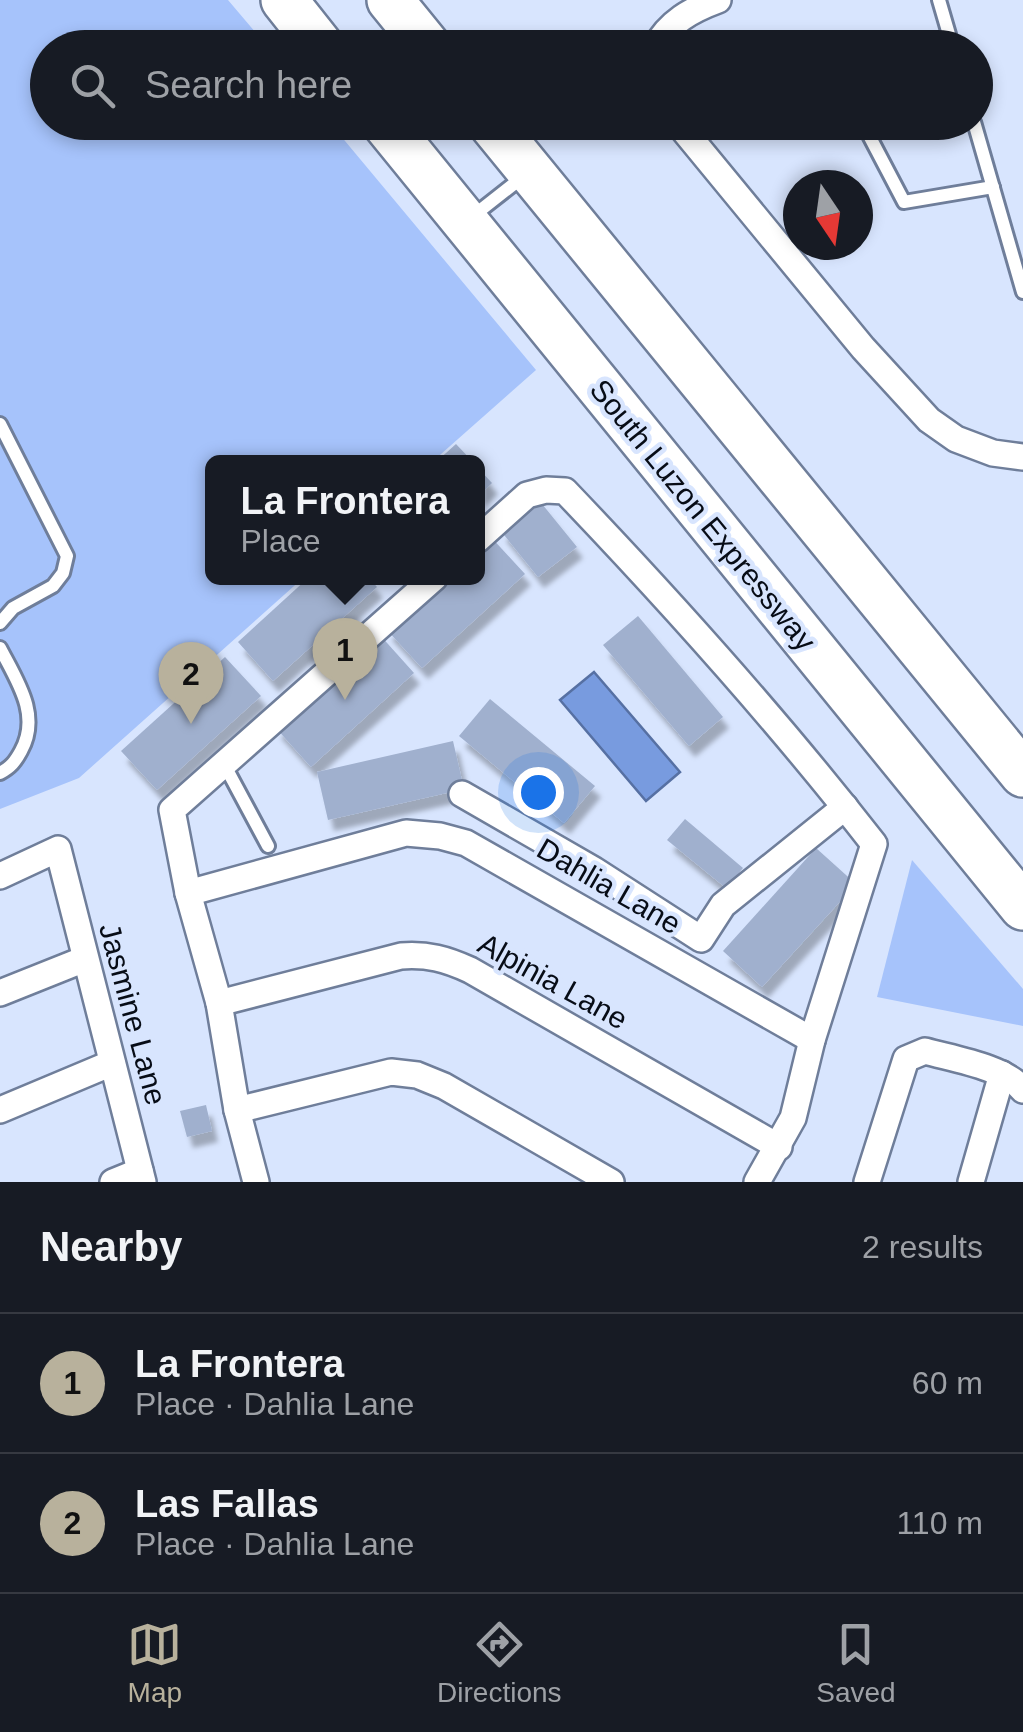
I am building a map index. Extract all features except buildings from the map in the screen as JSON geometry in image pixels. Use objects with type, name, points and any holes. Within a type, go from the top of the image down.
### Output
[{"type":"highway","points":[[284,0],[308,30]]},
{"type":"highway","points":[[390,0],[414,30]]},
{"type":"highway","name":"South Luzon Expressway","points":[[399,140],[1023,907]]},
{"type":"highway","points":[[505,140],[1023,774]]},
{"type":"street","points":[[666,30],[700,6],[718,0]]},
{"type":"street","points":[[692,140],[862,348],[929,420],[956,440],[993,454],[1023,456]]},
{"type":"street","points":[[485,532],[527,495],[546,490],[566,491],[736,676],[874,844],[812,1040],[794,1118],[757,1182]]},
{"type":"street","points":[[256,1182],[172,810],[426,585]]},
{"type":"street","points":[[462,794],[594,870],[702,939],[722,904],[845,807]]},
{"type":"street","name":"Dahlia Lane","points":[[188,893],[406,833],[440,836],[466,843],[812,1040]]},
{"type":"street","name":"Jasmine Lane","points":[[0,876],[58,848],[141,1176]]},
{"type":"street","name":"Alpinia Lane","points":[[218,1003],[401,956],[423,954],[444,958],[779,1147]]},
{"type":"street","points":[[0,993],[85,959]]},
{"type":"street","points":[[867,1182],[906,1059],[925,1051],[1013,1082],[970,1182]]},
{"type":"street","points":[[0,1110],[112,1063]]},
{"type":"street","points":[[237,1110],[392,1072],[416,1074],[444,1086],[611,1182]]},
{"type":"street","points":[[113,1182],[141,1176]]},
{"type":"lane","points":[[939,0],[947,30]]},
{"type":"lane","points":[[871,140],[904,202],[993,187]]},
{"type":"lane","points":[[979,140],[1023,292]]},
{"type":"lane","points":[[465,222],[530,171]]},
{"type":"lane","points":[[0,424],[67,556],[63,573],[53,586],[14,608],[0,623]]},
{"type":"lane","points":[[0,648],[30,715],[28,738],[13,765],[0,773]]},
{"type":"lane","points":[[224,764],[268,846]]},
{"type":"shaded area","points":[[0,0],[228,0],[254,30],[30,30],[30,140],[344,140],[536,370],[440,455],[205,455],[205,585],[295,585],[79,778],[0,809]]},
{"type":"shaded area","points":[[594,672],[680,772],[646,801],[560,700]]},
{"type":"shaded area","points":[[912,860],[1023,989],[1023,1026],[877,997]]},
{"type":"place","name":"La Frontera","points":[[345,700]]},
{"type":"place","name":"Las Fallas","points":[[191,724]]}]
